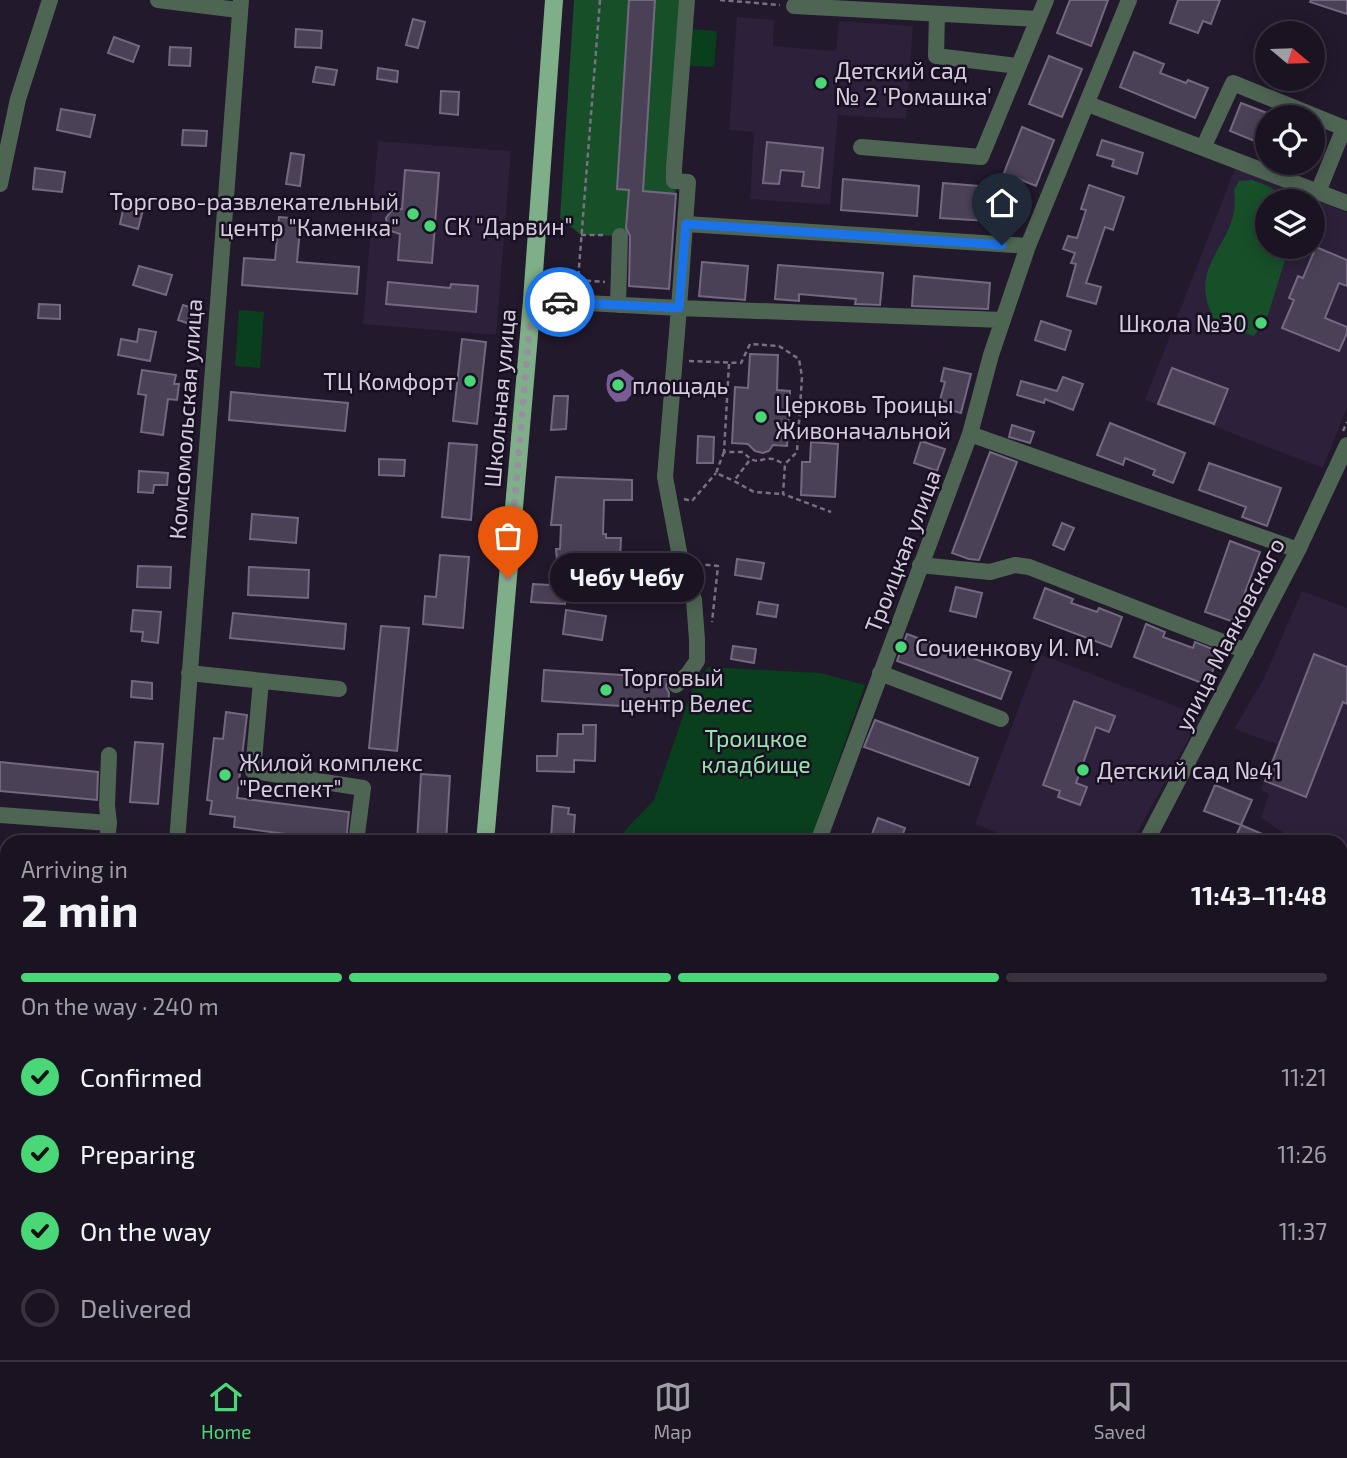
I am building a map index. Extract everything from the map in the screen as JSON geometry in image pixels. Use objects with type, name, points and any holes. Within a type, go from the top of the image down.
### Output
[{"type":"main road","name":"Школьная улица","points":[[486,835],[532,300],[554,0]]},
{"type":"street","points":[[1,178],[18,99],[50,0]]},
{"type":"street","points":[[158,0],[239,5]]},
{"type":"street","points":[[676,685],[688,674],[697,660],[694,600],[681,562],[666,477],[688,182],[674,181],[687,0]]},
{"type":"street","points":[[860,148],[981,156],[1046,0]]},
{"type":"street","name":"Троицкая улица","points":[[821,835],[970,434],[1028,246],[1129,0]]},
{"type":"street","name":"Комсомольская улица","points":[[177,835],[239,5]]},
{"type":"street","points":[[794,6],[1038,19]]},
{"type":"street","points":[[937,14],[936,56],[1018,66]]},
{"type":"street","points":[[1203,148],[1233,83],[1346,128],[1319,189]]},
{"type":"street","points":[[1088,104],[1310,189]]},
{"type":"street","points":[[1325,195],[1347,203]]},
{"type":"street","points":[[686,224],[1028,246]]},
{"type":"street","points":[[612,304],[620,236]]},
{"type":"street","points":[[532,300],[1003,320]]},
{"type":"street","points":[[970,434],[1298,550]]},
{"type":"street","name":"улица Маяковского","points":[[1150,835],[1298,550],[1347,445]]},
{"type":"street","points":[[920,565],[990,572],[1015,565],[1029,567],[1246,651]]},
{"type":"street","points":[[189,673],[339,689]]},
{"type":"street","points":[[880,673],[1001,719]]},
{"type":"street","points":[[261,681],[253,771],[363,789],[357,835]]},
{"type":"street","points":[[108,835],[109,755]]},
{"type":"street","points":[[0,815],[109,822]]},
{"type":"path","points":[[600,0],[578,280],[606,282],[612,304]]},
{"type":"path","points":[[720,0],[794,6]]},
{"type":"path","points":[[675,361],[741,363],[750,344],[779,346],[799,359],[802,377],[797,452],[785,464],[783,494]]},
{"type":"path","points":[[669,494],[692,501],[716,472],[724,452],[729,363]]},
{"type":"path","points":[[724,452],[743,452],[750,460],[759,462],[770,458],[785,464]]},
{"type":"path","points":[[734,481],[750,460]]},
{"type":"path","points":[[716,472],[754,492],[783,494],[831,512]]},
{"type":"shaded area","name":"Детский сад № 2 'Ромашка'","points":[[737,17],[774,20],[773,46],[836,51],[839,21],[913,26],[906,119],[838,115],[830,205],[750,199],[754,132],[729,130]]},
{"type":"shaded area","points":[[378,141],[511,151],[496,335],[363,324]]},
{"type":"shaded area","name":"Школа №30","points":[[1236,166],[1290,189],[1255,189],[1255,259],[1325,259],[1325,204],[1347,213],[1347,407],[1323,468],[1145,400]]},
{"type":"shaded area","points":[[622,369],[634,378],[633,393],[626,401],[616,402],[608,393],[607,379],[608,375]]},
{"type":"shaded area","points":[[1302,591],[1347,608],[1347,835],[1287,835],[1261,818],[1269,794],[1261,790],[1277,744],[1234,729],[1264,678]]},
{"type":"shaded area","name":"Детский сад №41","points":[[1039,654],[1201,716],[1136,835],[1003,835],[975,824]]},
{"type":"green space","points":[[574,0],[629,0],[617,189],[629,190],[626,236],[581,235],[560,218]]},
{"type":"green space","points":[[655,0],[687,0],[674,181],[676,194],[643,191]]},
{"type":"green space","points":[[685,29],[717,31],[714,67],[682,65]]},
{"type":"green space","points":[[1252,180],[1273,189],[1255,189],[1255,259],[1285,259],[1268,315],[1254,336],[1217,324],[1207,303],[1205,285],[1208,269],[1230,226],[1234,190],[1239,181]]},
{"type":"green space","points":[[239,310],[264,312],[260,368],[235,366]]},
{"type":"green space","name":"Троицкое кладбище","points":[[708,667],[820,673],[865,685],[812,835],[621,835],[654,800],[692,690]]},
{"type":"building","points":[[629,0],[655,0],[643,191],[676,194],[669,289],[629,286],[630,236],[626,228],[629,190],[617,189]]},
{"type":"building","points":[[1070,0],[1108,0],[1091,46],[1057,33]]},
{"type":"building","points":[[1178,0],[1220,0],[1211,24],[1203,21],[1198,33],[1170,23]]},
{"type":"building","points":[[1347,0],[1347,14],[1310,2]]},
{"type":"building","points":[[413,19],[425,22],[418,48],[406,45]]},
{"type":"building","points":[[296,29],[322,31],[321,48],[295,47]]},
{"type":"building","points":[[114,37],[139,46],[133,62],[108,53]]},
{"type":"building","points":[[170,47],[191,48],[190,66],[169,65]]},
{"type":"building","points":[[1134,52],[1164,64],[1160,73],[1208,88],[1195,118],[1120,87]]},
{"type":"building","points":[[1049,56],[1082,69],[1062,117],[1029,104]]},
{"type":"building","points":[[316,67],[337,70],[334,85],[313,82]]},
{"type":"building","points":[[378,68],[398,71],[397,82],[377,79]]},
{"type":"building","points":[[441,91],[459,92],[458,115],[440,113]]},
{"type":"building","points":[[1241,103],[1255,108],[1255,141],[1230,131]]},
{"type":"building","points":[[61,109],[95,115],[90,137],[57,130]]},
{"type":"building","points":[[1022,127],[1054,140],[1036,186],[1004,173]]},
{"type":"building","points":[[183,130],[207,131],[206,146],[182,145]]},
{"type":"building","points":[[1102,140],[1143,153],[1137,174],[1112,166],[1114,160],[1097,155]]},
{"type":"building","points":[[767,142],[823,148],[819,188],[802,186],[804,172],[781,170],[779,184],[763,183]]},
{"type":"building","points":[[291,153],[304,155],[300,186],[286,184]]},
{"type":"building","points":[[35,168],[65,172],[62,192],[33,189]]},
{"type":"building","name":"Торгово-развлекательный центр \"Каменка\"","points":[[405,170],[439,173],[432,263],[398,260],[400,234],[391,231],[387,225],[386,218],[392,210],[402,209]]},
{"type":"building","points":[[843,179],[919,186],[917,216],[841,210]]},
{"type":"building","points":[[943,183],[991,187],[989,221],[940,218]]},
{"type":"building","points":[[1089,185],[1124,197],[1113,230],[1105,227],[1086,283],[1101,287],[1096,304],[1067,296],[1076,264],[1071,263],[1075,253],[1063,249],[1068,236],[1077,238],[1086,210],[1081,209]]},
{"type":"building","points":[[124,205],[143,210],[138,229],[120,224]]},
{"type":"building","points":[[279,217],[301,219],[297,262],[359,267],[357,294],[242,285],[244,258],[275,260]]},
{"type":"building","points":[[1325,251],[1347,260],[1347,286],[1339,283],[1325,318],[1347,327],[1339,351],[1282,328],[1294,300],[1289,298],[1298,276],[1303,278],[1311,259],[1325,259]]},
{"type":"building","points":[[702,262],[748,266],[745,300],[699,296]]},
{"type":"building","points":[[778,265],[883,273],[880,305],[855,304],[856,299],[799,294],[799,301],[775,299]]},
{"type":"building","points":[[139,266],[172,275],[166,295],[133,285]]},
{"type":"building","points":[[914,276],[990,283],[988,309],[912,306]]},
{"type":"building","points":[[388,282],[450,288],[451,284],[478,286],[476,312],[386,304]]},
{"type":"building","points":[[39,304],[60,305],[60,319],[38,318]]},
{"type":"building","points":[[183,305],[198,310],[193,325],[178,320]]},
{"type":"building","points":[[1041,321],[1071,331],[1065,350],[1035,340]]},
{"type":"building","points":[[139,329],[156,332],[150,361],[118,355],[121,339],[137,342]]},
{"type":"building","name":"ТЦ Комфорт","points":[[462,339],[486,342],[477,424],[453,421]]},
{"type":"building","name":"Церковь Троицы Живоначальной","points":[[750,354],[778,355],[777,390],[790,391],[787,446],[773,445],[769,451],[763,453],[755,451],[748,444],[732,443],[735,387],[748,388]]},
{"type":"building","points":[[944,368],[971,374],[961,413],[946,409],[948,402],[940,400],[945,382],[941,381]]},
{"type":"building","points":[[1172,368],[1228,389],[1214,424],[1158,404]]},
{"type":"building","points":[[142,370],[176,375],[174,384],[179,384],[177,400],[168,399],[163,435],[141,432],[146,395],[138,394]]},
{"type":"building","points":[[1063,377],[1083,384],[1073,410],[1045,399],[1044,403],[1017,395],[1021,381],[1057,391]]},
{"type":"building","points":[[231,392],[348,403],[345,431],[229,420]]},
{"type":"building","points":[[554,396],[568,396],[566,429],[551,430]]},
{"type":"building","points":[[1110,423],[1185,453],[1173,483],[1153,475],[1155,470],[1125,458],[1123,465],[1097,455]]},
{"type":"building","points":[[1012,425],[1034,432],[1030,443],[1009,437]]},
{"type":"building","points":[[698,436],[714,437],[713,463],[697,463]]},
{"type":"building","points":[[921,441],[945,449],[937,471],[914,463]]},
{"type":"building","points":[[811,442],[838,444],[835,497],[801,495],[802,462],[810,462]]},
{"type":"building","points":[[449,443],[477,445],[471,520],[442,517]]},
{"type":"building","points":[[990,452],[1017,462],[979,560],[969,559],[952,553]]},
{"type":"building","points":[[379,459],[405,460],[404,476],[379,475]]},
{"type":"building","points":[[1209,463],[1281,488],[1267,526],[1242,517],[1246,507],[1199,490]]},
{"type":"building","points":[[139,471],[168,473],[167,485],[154,485],[153,493],[138,492]]},
{"type":"building","points":[[556,477],[632,480],[632,500],[604,500],[603,534],[606,534],[606,538],[621,538],[617,584],[559,582],[556,549],[560,549],[561,525],[551,525]]},
{"type":"building","points":[[252,514],[298,518],[296,543],[250,539]]},
{"type":"building","points":[[1062,523],[1074,528],[1064,550],[1053,545]]},
{"type":"building","points":[[1230,541],[1260,552],[1234,622],[1205,612]]},
{"type":"building","points":[[440,555],[469,557],[463,628],[423,624],[425,596],[436,597]]},
{"type":"building","points":[[737,559],[764,563],[761,579],[735,575]]},
{"type":"building","points":[[138,566],[171,567],[170,588],[137,587]]},
{"type":"building","points":[[249,567],[309,570],[308,598],[248,595]]},
{"type":"building","points":[[533,584],[566,586],[565,604],[531,602]]},
{"type":"building","points":[[956,587],[982,593],[976,617],[950,611]]},
{"type":"building","points":[[1045,588],[1073,599],[1071,603],[1097,612],[1099,608],[1122,617],[1111,647],[1034,618]]},
{"type":"building","points":[[759,602],[778,605],[776,617],[757,614]]},
{"type":"building","points":[[133,610],[161,612],[158,643],[142,641],[143,632],[131,631]]},
{"type":"building","points":[[566,610],[606,616],[602,640],[563,634]]},
{"type":"building","points":[[233,613],[346,624],[344,649],[230,638]]},
{"type":"building","points":[[1146,624],[1165,632],[1163,637],[1193,648],[1195,642],[1220,652],[1207,685],[1134,657]]},
{"type":"building","points":[[381,626],[409,628],[397,751],[369,748]]},
{"type":"building","points":[[907,634],[1011,672],[1001,699],[897,661]]},
{"type":"building","points":[[733,646],[756,649],[754,663],[731,659]]},
{"type":"building","points":[[1314,654],[1347,667],[1347,704],[1343,702],[1306,797],[1265,781]]},
{"type":"building","name":"Торговый центр Велес","points":[[544,670],[668,678],[668,709],[542,701]]},
{"type":"building","points":[[132,681],[152,683],[152,699],[131,697]]},
{"type":"building","points":[[1074,701],[1115,716],[1109,732],[1096,727],[1076,783],[1087,787],[1080,805],[1058,797],[1060,791],[1043,785]]},
{"type":"building","name":"Жилой комплекс \"Респект\"","points":[[226,712],[247,715],[237,798],[349,812],[347,835],[294,835],[234,827],[235,817],[210,814],[212,801],[207,800],[214,738],[223,739]]},
{"type":"building","points":[[875,720],[978,758],[969,785],[864,747]]},
{"type":"building","points":[[583,725],[596,725],[595,761],[574,760],[574,772],[537,771],[537,756],[557,756],[558,734],[583,734]]},
{"type":"building","points":[[135,742],[163,744],[158,804],[130,802]]},
{"type":"building","points":[[0,762],[98,772],[97,800],[0,791]]},
{"type":"building","points":[[421,774],[450,776],[446,835],[417,835]]},
{"type":"building","points":[[1215,785],[1252,800],[1241,825],[1204,811]]},
{"type":"building","points":[[553,806],[569,808],[568,814],[575,815],[573,835],[551,835]]},
{"type":"building","points":[[878,818],[905,828],[902,835],[872,835]]},
{"type":"building","points":[[1241,825],[1265,835],[1236,835]]},
{"type":"way so far","points":[[508,578],[532,300],[560,302]]},
{"type":"place","name":"Детский сад № 2 'Ромашка'","points":[[821,83]]},
{"type":"place","name":"Торгово-развлекательный центр \"Каменка\"","points":[[413,214]]},
{"type":"place","name":"СК \"Дарвин\"","points":[[430,226]]},
{"type":"place","name":"Школа №30","points":[[1261,323]]},
{"type":"place","name":"ТЦ Комфорт","points":[[470,381]]},
{"type":"place","name":"площадь","points":[[618,385]]},
{"type":"place","name":"Церковь Троицы Живоначальной","points":[[761,417]]},
{"type":"place","name":"Чебу Чебу","points":[[508,578]]},
{"type":"place","name":"Сочиенкову И. М.","points":[[901,647]]},
{"type":"place","name":"Торговый центр Велес","points":[[606,690]]},
{"type":"place","name":"Детский сад №41","points":[[1083,770]]},
{"type":"place","name":"Жилой комплекс \"Респект\"","points":[[225,775]]},
{"type":"route","points":[[560,302],[679,308],[686,224],[1002,245]]}]
